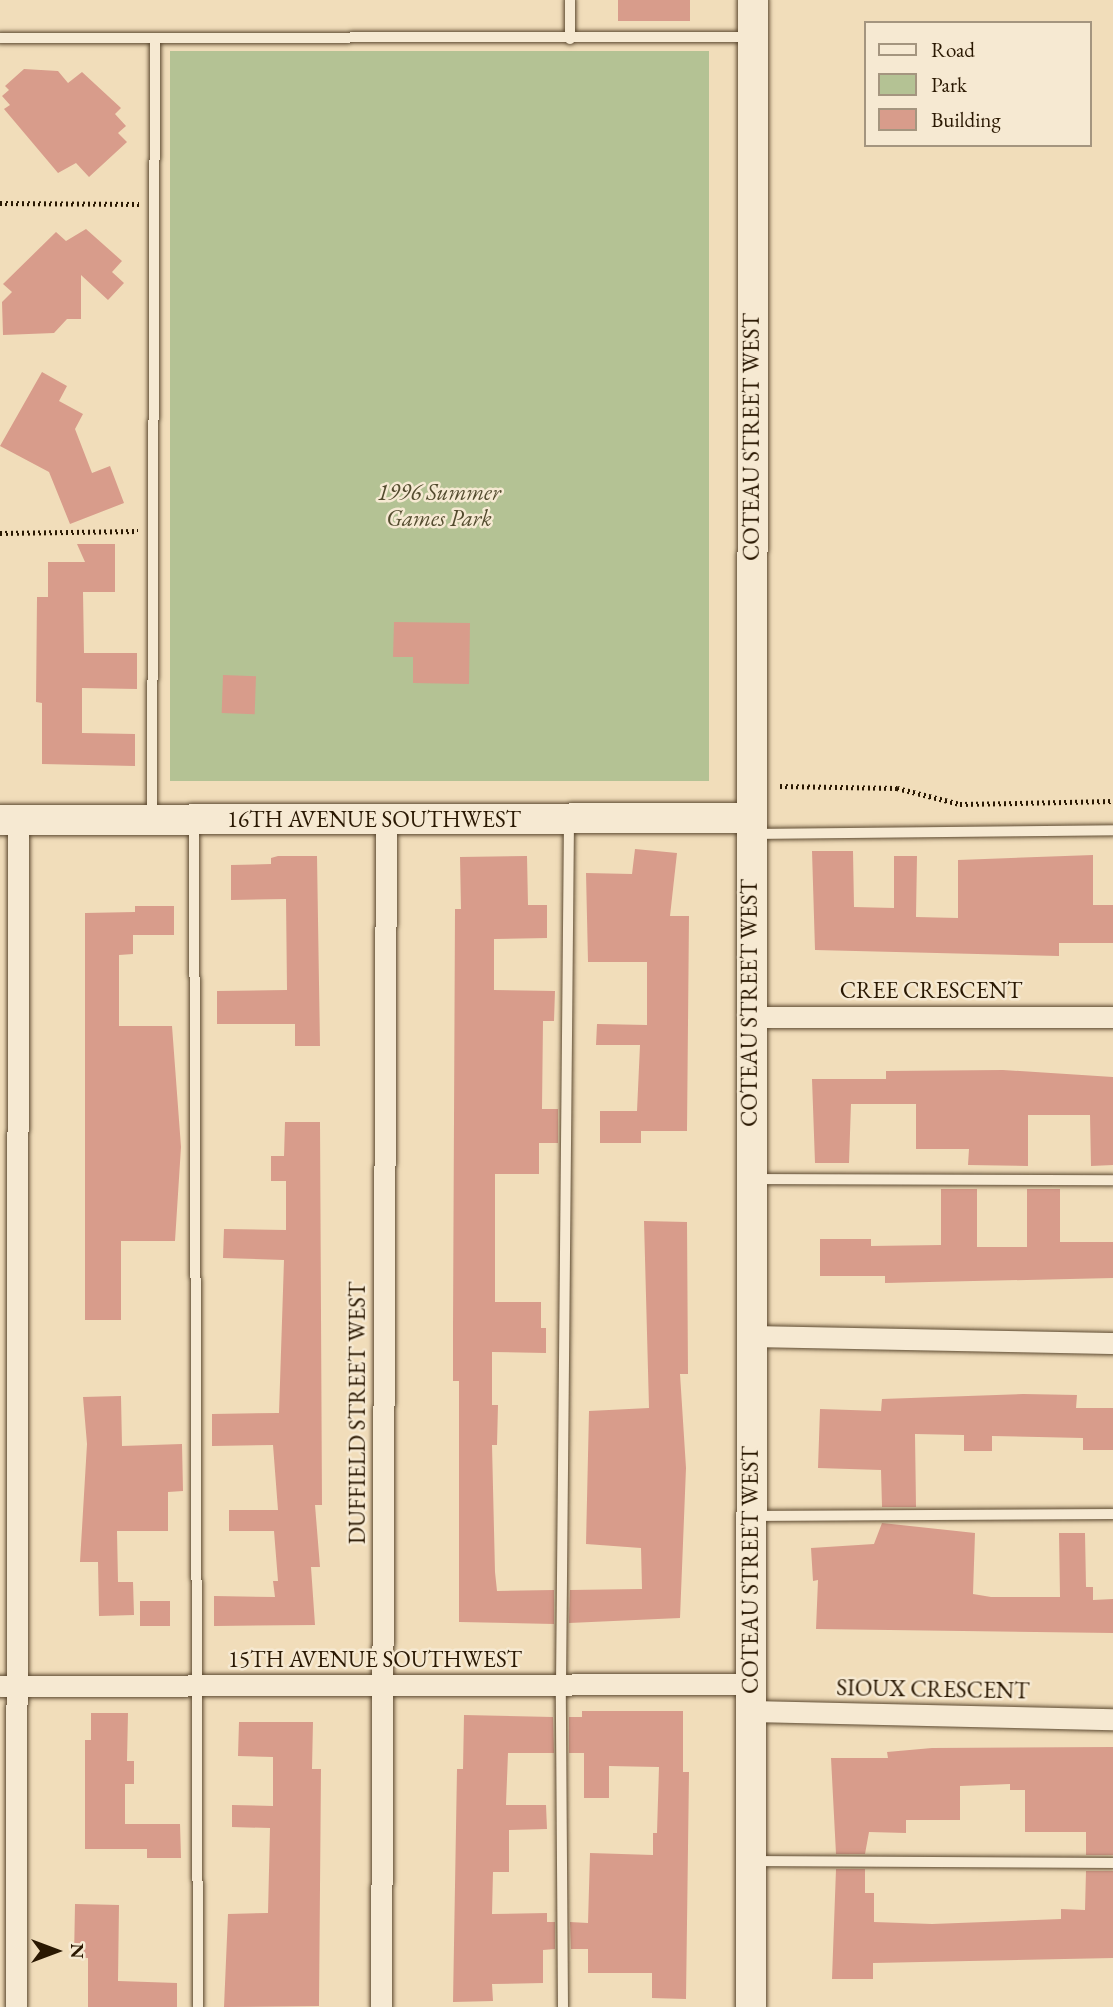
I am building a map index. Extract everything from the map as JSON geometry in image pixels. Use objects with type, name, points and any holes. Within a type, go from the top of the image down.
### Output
[{"type":"street","name":"COTEAU STREET WEST","points":[[751,2007],[748,786],[753,0]]},
{"type":"street","name":"DUFFIELD STREET WEST","points":[[381,2007],[386,818]]},
{"type":"street","name":"16TH AVENUE SOUTHWEST","points":[[9,820],[569,818],[749,826]]},
{"type":"street","points":[[9,820],[8,1686],[16,2007]]},
{"type":"street","name":"CREE CRESCENT","points":[[749,1017],[1113,1017]]},
{"type":"street","points":[[749,1336],[1113,1343]]},
{"type":"street","name":"15TH AVENUE SOUTHWEST","points":[[8,1686],[561,1685],[751,1698]]},
{"type":"street","name":"SIOUX CRESCENT","points":[[751,1698],[1113,1719]]},
{"type":"lane","points":[[570,0],[570,39]]},
{"type":"lane","points":[[0,38],[753,37]]},
{"type":"lane","points":[[152,819],[155,38]]},
{"type":"lane","points":[[564,2007],[561,1685],[569,818]]},
{"type":"lane","points":[[194,819],[200,1685],[198,2007]]},
{"type":"lane","points":[[749,826],[1113,830]]},
{"type":"lane","points":[[750,1179],[1113,1180]]},
{"type":"lane","points":[[751,1516],[1113,1514]]},
{"type":"lane","points":[[751,1861],[1113,1863]]},
{"type":"path","points":[[0,203],[155,204]]},
{"type":"path","points":[[0,533],[153,531]]},
{"type":"path","points":[[748,786],[897,788],[960,804],[1113,802]]},
{"type":"green space","name":"1996 Summer Games Park","points":[[170,51],[709,51],[709,781],[170,781]]},
{"type":"building","points":[[618,0],[690,0],[690,21],[618,21]]},
{"type":"building","points":[[24,69],[58,71],[68,83],[82,72],[121,108],[115,114],[126,126],[118,133],[127,142],[89,177],[76,163],[58,173],[4,109],[10,105],[2,96],[9,90],[5,86]]},
{"type":"building","points":[[86,229],[122,261],[112,272],[124,283],[108,300],[81,275],[81,319],[67,319],[54,333],[3,335],[2,302],[12,292],[3,284],[56,232],[66,241]]},
{"type":"building","points":[[42,372],[67,386],[59,401],[83,414],[75,429],[92,473],[110,466],[124,503],[70,524],[49,472],[0,446]]},
{"type":"building","points":[[77,544],[115,544],[115,592],[83,592],[84,653],[137,653],[137,689],[82,688],[82,733],[135,734],[135,766],[42,764],[42,703],[36,702],[37,597],[48,597],[48,562],[85,562]]},
{"type":"building","points":[[394,622],[470,623],[469,684],[413,683],[413,657],[393,657]]},
{"type":"building","points":[[223,675],[256,676],[255,714],[222,713]]},
{"type":"building","points":[[635,849],[677,853],[670,916],[689,916],[687,1131],[641,1131],[641,1143],[600,1143],[600,1111],[637,1111],[640,1045],[596,1045],[597,1024],[647,1025],[647,962],[588,962],[586,873],[632,874]]},
{"type":"building","points":[[812,851],[853,851],[854,907],[894,908],[894,856],[917,856],[916,917],[958,918],[958,860],[1093,855],[1093,905],[1113,905],[1113,943],[1059,943],[1059,956],[815,950]]},
{"type":"building","points":[[317,856],[320,1046],[295,1046],[295,1024],[217,1024],[217,991],[287,990],[286,899],[231,900],[231,865],[271,864],[271,858]]},
{"type":"building","points":[[527,856],[528,905],[547,905],[547,938],[494,939],[494,990],[555,991],[554,1021],[543,1021],[542,1109],[558,1109],[558,1143],[539,1143],[539,1174],[495,1174],[495,1302],[541,1302],[541,1328],[546,1328],[546,1353],[492,1352],[492,1405],[498,1405],[497,1445],[492,1445],[495,1572],[497,1591],[554,1590],[554,1624],[459,1622],[459,1381],[453,1381],[455,909],[461,909],[460,857]]},
{"type":"building","points":[[135,906],[174,906],[174,935],[133,935],[133,954],[119,955],[119,1026],[172,1026],[181,1147],[175,1241],[121,1241],[121,1320],[85,1320],[85,913],[135,912]]},
{"type":"building","points":[[1003,1070],[1113,1077],[1113,1165],[1091,1166],[1090,1115],[1028,1115],[1028,1166],[968,1165],[969,1149],[916,1149],[916,1104],[851,1104],[849,1163],[815,1163],[812,1079],[886,1079],[886,1071]]},
{"type":"building","points":[[285,1122],[320,1122],[322,1505],[315,1505],[320,1567],[311,1567],[315,1625],[214,1626],[214,1596],[275,1597],[273,1581],[278,1581],[274,1531],[229,1531],[229,1510],[278,1510],[273,1445],[212,1446],[212,1414],[279,1413],[284,1260],[223,1258],[224,1229],[286,1230],[286,1181],[271,1181],[271,1156],[284,1156]]},
{"type":"building","points":[[941,1189],[977,1189],[977,1247],[1027,1247],[1027,1189],[1060,1189],[1060,1242],[1113,1242],[1113,1278],[885,1283],[885,1276],[820,1276],[820,1239],[871,1239],[871,1246],[941,1245]]},
{"type":"building","points":[[644,1221],[687,1222],[688,1374],[680,1374],[686,1468],[680,1618],[569,1623],[570,1590],[642,1589],[641,1548],[586,1544],[589,1411],[649,1408]]},
{"type":"building","points":[[1023,1394],[1077,1395],[1076,1408],[1113,1408],[1113,1450],[1083,1450],[1083,1438],[992,1436],[992,1451],[964,1451],[964,1435],[915,1434],[916,1507],[882,1507],[881,1470],[818,1468],[820,1409],[881,1411],[882,1399]]},
{"type":"building","points":[[121,1396],[122,1446],[182,1444],[183,1491],[168,1492],[168,1531],[117,1531],[118,1582],[133,1582],[134,1615],[99,1616],[98,1562],[80,1562],[87,1444],[83,1397]]},
{"type":"building","points":[[882,1523],[975,1533],[973,1594],[991,1597],[1060,1597],[1059,1533],[1085,1533],[1086,1587],[1093,1587],[1093,1600],[1113,1599],[1113,1633],[816,1629],[818,1580],[813,1581],[811,1548],[874,1544]]},
{"type":"building","points":[[140,1601],[170,1601],[170,1626],[140,1626]]},
{"type":"building","points":[[582,1711],[683,1711],[683,1772],[689,1772],[686,1999],[652,1998],[652,1973],[588,1973],[588,1949],[571,1949],[570,1922],[588,1923],[590,1853],[653,1855],[653,1833],[657,1833],[659,1767],[609,1766],[609,1798],[584,1798],[584,1753],[569,1753],[569,1717],[582,1717]]},
{"type":"building","points":[[91,1713],[128,1713],[127,1761],[134,1761],[134,1784],[125,1784],[125,1824],[180,1824],[181,1858],[147,1858],[147,1849],[85,1849],[85,1740],[91,1740]]},
{"type":"building","points":[[464,1715],[553,1717],[554,1753],[508,1753],[506,1805],[546,1805],[547,1829],[509,1830],[509,1872],[493,1872],[492,1914],[547,1913],[547,1922],[555,1922],[555,1949],[543,1950],[543,1983],[492,1984],[493,2001],[453,2002],[457,1769],[463,1769]]},
{"type":"building","points":[[239,1722],[313,1722],[312,1769],[321,1769],[319,2006],[224,2007],[228,1914],[268,1913],[270,1828],[232,1827],[232,1805],[273,1806],[273,1757],[238,1756]]},
{"type":"building","points":[[1113,1747],[1113,1855],[1086,1855],[1086,1832],[1025,1832],[1025,1790],[1010,1790],[1010,1784],[960,1786],[960,1820],[906,1820],[906,1833],[869,1832],[865,1854],[836,1854],[831,1758],[888,1758],[887,1752],[932,1748]]},
{"type":"building","points":[[836,1869],[865,1869],[865,1893],[874,1893],[874,1922],[932,1924],[1061,1919],[1061,1909],[1085,1910],[1086,1871],[1113,1871],[1113,1958],[873,1963],[873,1979],[832,1979]]},
{"type":"building","points":[[75,1904],[119,1905],[118,1981],[177,1983],[177,2007],[88,2007],[88,1958],[74,1958]]}]
